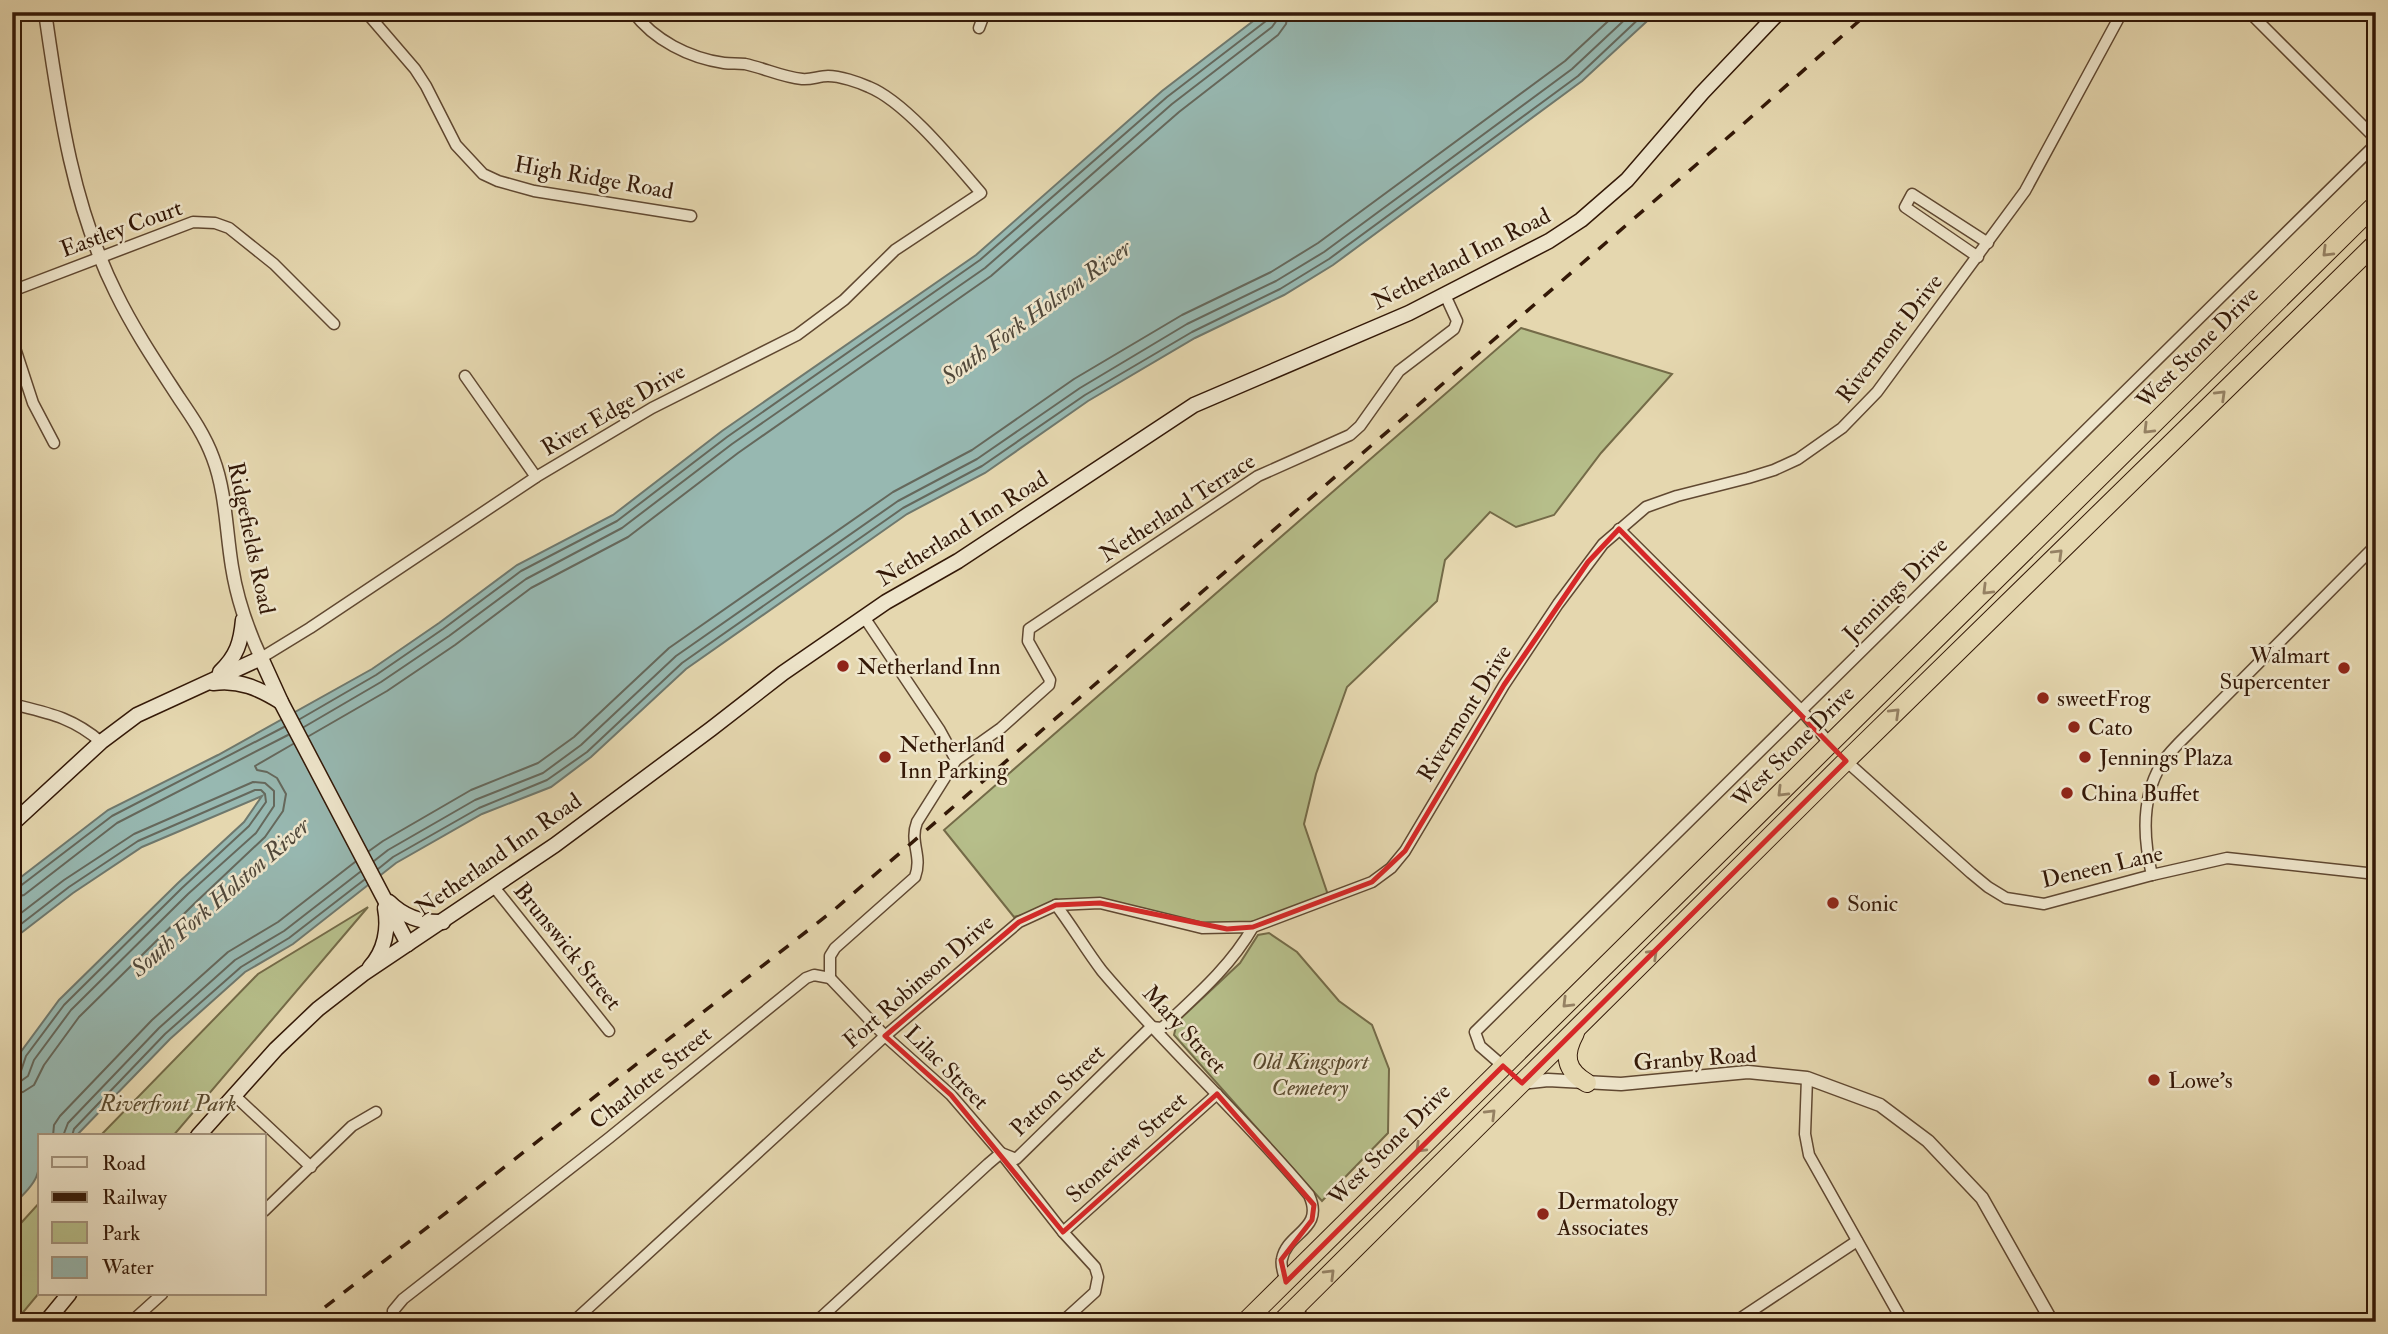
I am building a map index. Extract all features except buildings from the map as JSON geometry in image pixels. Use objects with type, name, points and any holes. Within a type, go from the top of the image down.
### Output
[{"type":"highway","name":"West Stone Drive","points":[[1245,1322],[2376,204]]},
{"type":"highway","points":[[1281,1322],[1301,1315],[1578,1027],[2376,243]]},
{"type":"highway","points":[[1830,744],[1846,761]]},
{"type":"highway","points":[[1578,1027],[1568,1050],[1568,1062],[1574,1075],[1587,1083]]},
{"type":"highway","points":[[1503,1066],[1522,1083]]},
{"type":"highway","points":[[1286,1282],[1301,1315]]},
{"type":"main road","name":"Netherland Inn Road","points":[[200,1134],[276,1048],[318,1009],[363,974],[494,887],[711,729],[783,673],[886,602],[958,561],[1194,405],[1368,332],[1445,295],[1549,241],[1606,201],[1702,93],[1779,12]]},
{"type":"main road","points":[[201,685],[231,662],[241,640],[243,620]]},
{"type":"main road","points":[[12,824],[101,742],[137,715],[261,658]]},
{"type":"main road","name":"Ridgefields Road","points":[[261,658],[281,702],[408,944]]},
{"type":"main road","points":[[201,685],[233,682],[250,686],[281,702]]},
{"type":"main road","points":[[363,974],[374,963],[382,949],[389,908],[412,918],[443,922]]},
{"type":"main road","points":[[46,1322],[67,1296]]},
{"type":"street","name":"Ridgefields Road","points":[[45,12],[67,150],[86,222],[130,320],[194,418],[214,460],[243,620],[261,658]]},
{"type":"street","name":"High Ridge Road","points":[[366,12],[415,69],[456,145],[483,174],[534,191],[691,216]]},
{"type":"street","name":"River Edge Drive","points":[[261,658],[536,477],[652,408],[797,335],[844,300],[895,250],[981,193],[943,149],[902,109],[871,87],[829,75],[804,80],[742,64],[698,57],[658,37],[645,27],[633,12]]},
{"type":"street","points":[[979,28],[985,12]]},
{"type":"street","name":"Rivermont Drive","points":[[1372,882],[1391,868],[1405,851],[1504,685],[1588,562],[1619,529],[1646,507],[1774,470],[1820,445],[1861,412],[1978,257],[2040,167],[2122,12]]},
{"type":"street","points":[[2249,12],[2376,141]]},
{"type":"street","name":"Jennings Drive","points":[[1503,1066],[1480,1045],[1475,1032],[2376,141]]},
{"type":"street","points":[[1978,257],[1905,207],[1912,194],[1988,243]]},
{"type":"street","name":"Eastley Court","points":[[12,292],[194,222],[215,223],[229,228],[274,264],[334,324]]},
{"type":"street","name":"Netherland Terrace","points":[[956,760],[1001,727],[1049,685],[1050,680],[1027,638],[1029,629],[1258,476],[1350,435],[1365,420],[1399,371],[1454,329],[1457,321],[1445,295]]},
{"type":"street","points":[[12,339],[33,403],[54,443]]},
{"type":"street","points":[[465,376],[536,477]]},
{"type":"street","points":[[1619,529],[1802,711],[1830,744]]},
{"type":"street","points":[[2152,875],[2145,828],[2148,798],[2163,761],[2376,545]]},
{"type":"street","points":[[830,978],[830,956],[835,948],[915,877],[919,866],[913,832],[916,822],[956,760],[939,729],[864,617]]},
{"type":"street","points":[[12,704],[62,716],[85,728],[101,742]]},
{"type":"street","name":"Deneen Lane","points":[[1846,761],[1971,873],[2006,898],[2044,904],[2227,858],[2376,873]]},
{"type":"street","name":"Fort Robinson Drive","points":[[573,1322],[885,1036],[1019,922],[1056,905],[1100,903],[1202,928],[1253,926],[1372,882]]},
{"type":"street","name":"Brunswick Street","points":[[494,887],[609,1031]]},
{"type":"street","name":"Mary Street","points":[[1056,905],[1100,968],[1151,1027],[1302,1187],[1314,1205],[1312,1220],[1286,1249],[1281,1260],[1286,1282]]},
{"type":"street","name":"Patton Street","points":[[816,1322],[1001,1153],[1016,1159],[1151,1027],[1163,1028],[1224,969],[1241,948],[1253,926]]},
{"type":"street","name":"Charlotte Street","points":[[398,1322],[393,1311],[403,1299],[806,978],[814,975],[830,978]]},
{"type":"street","name":"Lilac Street","points":[[830,978],[885,1036],[951,1096],[1095,1267],[1098,1277],[1095,1292],[1062,1322]]},
{"type":"street","name":"Granby Road","points":[[1522,1083],[1548,1080],[1621,1084],[1748,1072],[1807,1079],[1880,1105],[1928,1141],[1982,1198],[2052,1322]]},
{"type":"street","points":[[1807,1079],[1805,1134],[1809,1155],[1903,1322]]},
{"type":"street","name":"Stoneview Street","points":[[1063,1232],[1217,1094]]},
{"type":"street","points":[[234,1095],[311,1167]]},
{"type":"street","points":[[266,1209],[352,1126],[376,1112]]},
{"type":"street","points":[[1735,1322],[1857,1241]]},
{"type":"street","points":[[131,1322],[160,1296]]},
{"type":"highlighted area","points":[[1619,529],[1846,761],[1522,1083],[1503,1066],[1286,1282],[1281,1260],[1312,1220],[1314,1205],[1217,1094],[1063,1232],[951,1095],[885,1036],[1019,922],[1056,905],[1100,903],[1227,929],[1253,927],[1372,882],[1405,851],[1504,685],[1588,562]]},
{"type":"green space","points":[[1521,328],[1672,374],[1601,453],[1554,515],[1516,527],[1490,512],[1445,560],[1437,601],[1347,687],[1316,774],[1304,824],[1329,898],[1253,927],[1227,929],[1100,903],[1056,905],[1014,917],[944,830]]},
{"type":"green space","name":"Riverfront Park","points":[[368,907],[175,1134],[102,1134],[258,974]]},
{"type":"green space","name":"Old Kingsport Cemetery","points":[[1269,933],[1297,952],[1339,1001],[1372,1025],[1389,1069],[1388,1133],[1322,1201],[1174,1035],[1177,1022],[1240,963],[1258,935]]},
{"type":"green space","points":[[38,1204],[38,1294],[15,1322],[12,1322],[12,1233]]},
{"type":"water","name":"South Fork Holston River","points":[[1265,12],[1657,12],[1582,81],[1333,265],[1284,295],[1195,338],[1088,401],[985,473],[907,514],[686,669],[591,757],[551,787],[482,814],[396,863],[293,944],[245,972],[170,1039],[78,1134],[38,1134],[37,1176],[29,1189],[12,1206],[12,1075],[20,1053],[59,1000],[244,822],[262,796],[142,847],[73,893],[12,940],[12,884],[108,810],[218,755],[372,669],[517,565],[613,515],[722,431],[976,255],[1162,91]]},
{"type":"railway","points":[[306,1322],[834,910],[1741,126],[1869,12]]},
{"type":"place","name":"Netherland Inn","points":[[843,666]]},
{"type":"place","name":"Walmart Supercenter","points":[[2344,668]]},
{"type":"place","name":"sweetFrog","points":[[2043,698]]},
{"type":"place","name":"Cato","points":[[2074,727]]},
{"type":"place","name":"Netherland Inn Parking","points":[[885,757]]},
{"type":"place","name":"Jennings Plaza","points":[[2085,757]]},
{"type":"place","name":"China Buffet","points":[[2067,793]]},
{"type":"place","name":"Sonic","points":[[1833,903]]},
{"type":"place","name":"Lowe's","points":[[2154,1080]]},
{"type":"place","name":"Dermatology Associates","points":[[1543,1214]]}]
